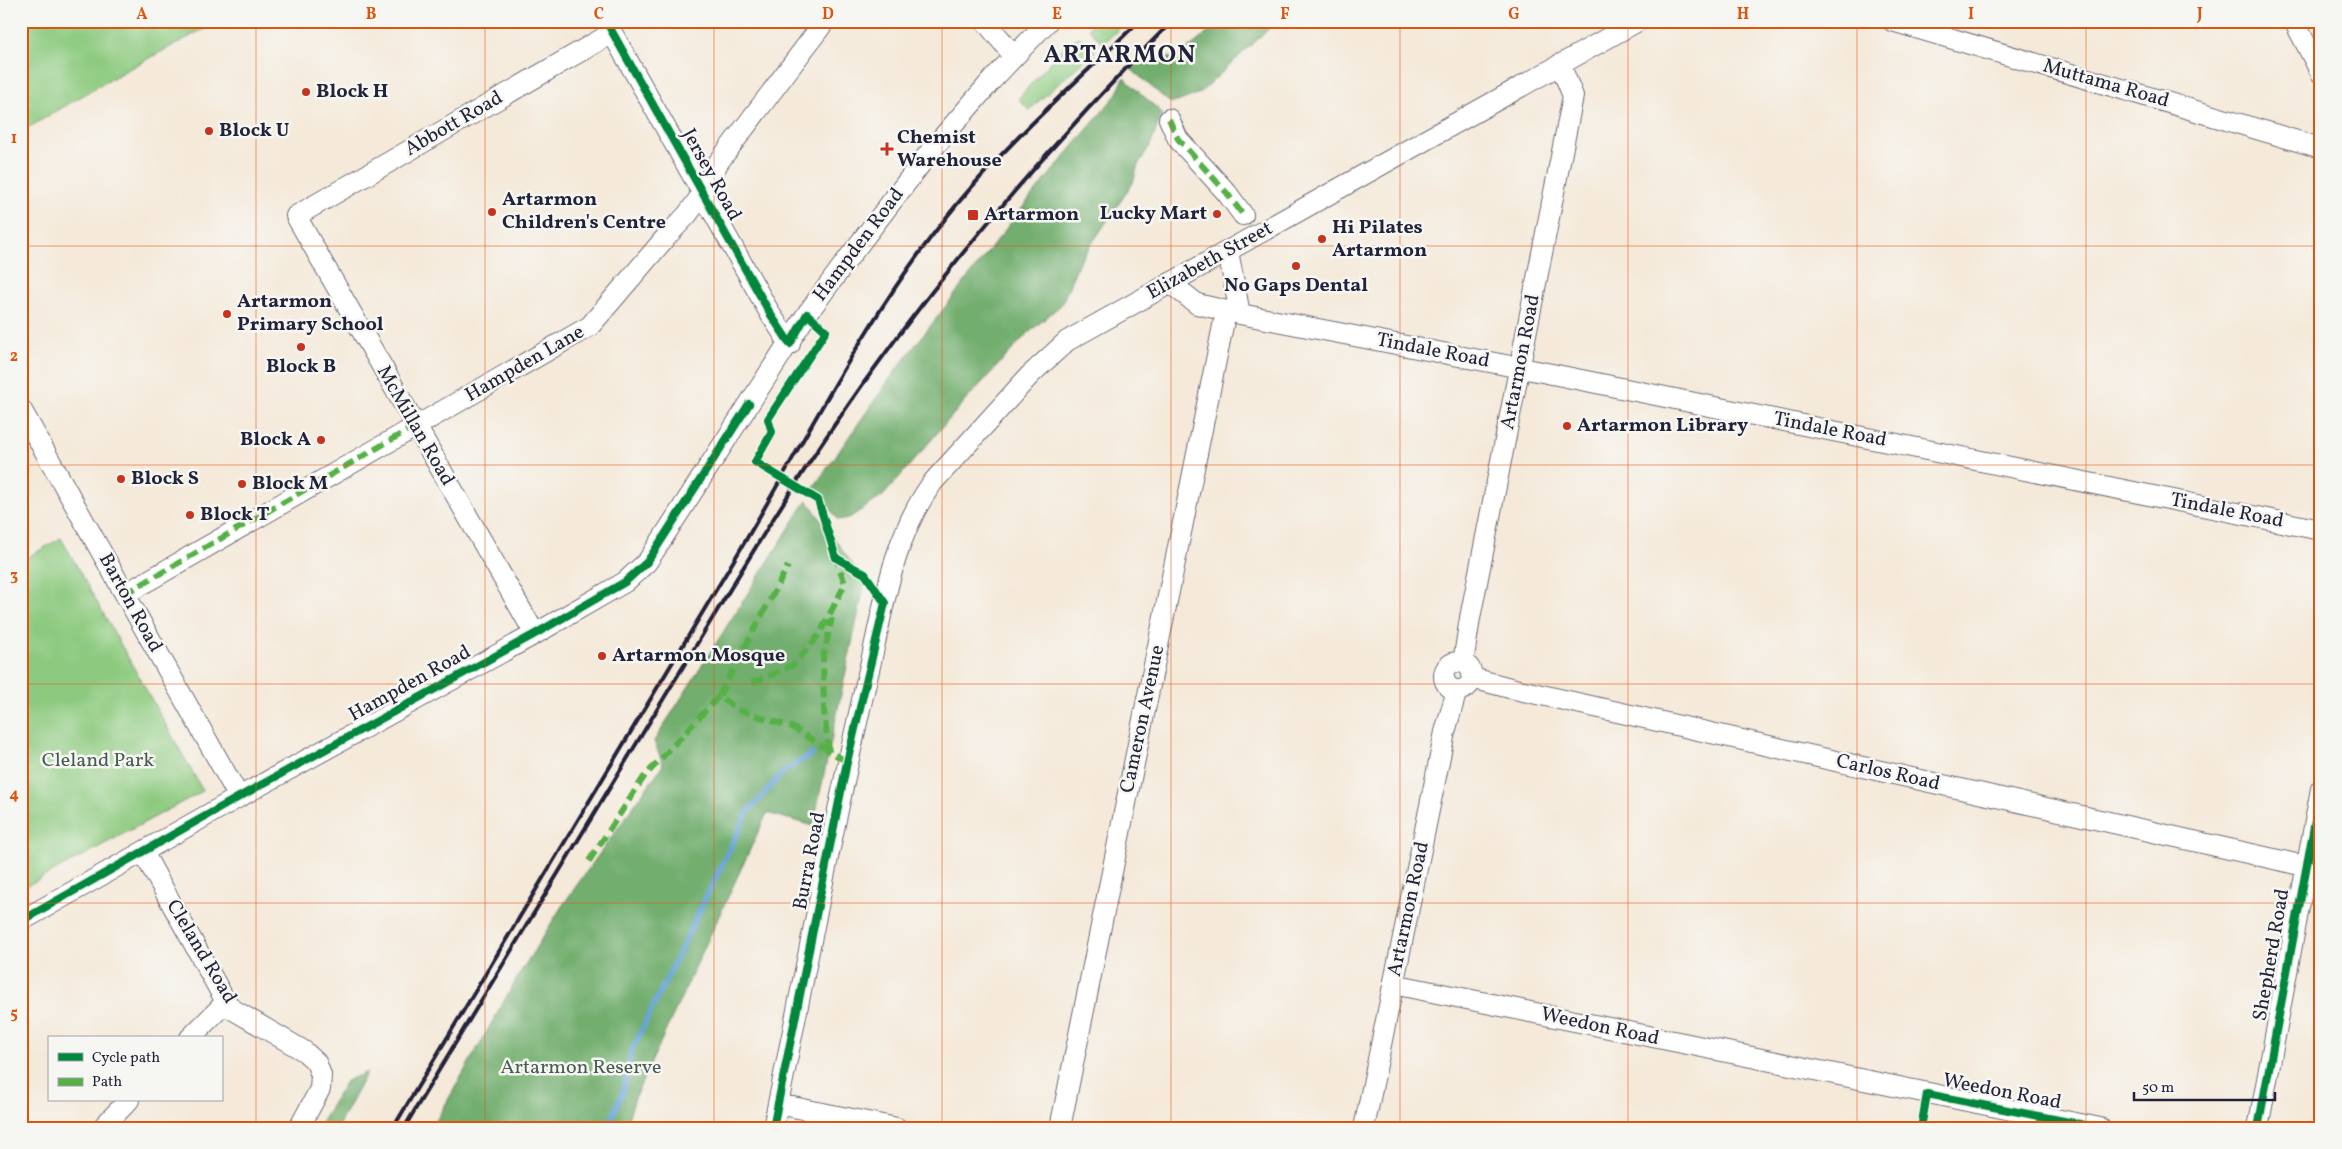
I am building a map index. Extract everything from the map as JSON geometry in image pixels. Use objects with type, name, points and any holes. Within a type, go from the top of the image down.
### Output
[{"type":"street","name":"Hampden Lane","points":[[125,594],[590,326],[687,215],[702,193],[718,163],[825,21]]},
{"type":"street","points":[[985,21],[1014,56]]},
{"type":"street","name":"Hampden Road","points":[[21,921],[239,796],[535,634],[625,582],[647,562],[790,344],[807,314],[886,207],[929,153],[1014,56],[1048,21]]},
{"type":"street","name":"Elizabeth Street","points":[[885,603],[895,562],[909,520],[920,500],[961,448],[1030,375],[1067,341],[1638,21]]},
{"type":"street","name":"Muttama Road","points":[[1892,21],[2321,148]]},
{"type":"street","points":[[2294,21],[2321,73]]},
{"type":"street","name":"Jersey Road","points":[[609,27],[770,315],[790,344]]},
{"type":"street","name":"Abbott Road","points":[[296,216],[609,27]]},
{"type":"street","name":"Artarmon Road","points":[[1364,1128],[1445,732],[1464,677],[1470,618],[1573,96],[1560,64]]},
{"type":"street","points":[[1169,119],[1178,139],[1227,193],[1243,215]]},
{"type":"street","name":"McMillan Road","points":[[296,216],[535,634]]},
{"type":"street","points":[[1228,251],[1233,312]]},
{"type":"street","name":"Tindale Road","points":[[1170,283],[1197,304],[1233,312],[1520,367],[2321,530]]},
{"type":"street","name":"Cameron Avenue","points":[[1060,1128],[1233,312]]},
{"type":"street","name":"Barton Road","points":[[21,409],[239,796]]},
{"type":"street","name":"Burra Road","points":[[773,1128],[847,762],[885,603]]},
{"type":"street","name":"Carlos Road","points":[[1464,677],[2305,866]]},
{"type":"street","name":"Shepherd Road","points":[[2258,1128],[2305,866],[2321,789]]},
{"type":"street","name":"Cleland Road","points":[[142,852],[226,1002],[232,1008],[304,1051],[316,1062],[321,1075],[320,1089],[298,1128]]},
{"type":"street","name":"Weedon Road","points":[[1393,984],[2100,1128]]},
{"type":"street","points":[[192,1036],[226,1002]]},
{"type":"street","points":[[102,1128],[127,1102]]},
{"type":"street","points":[[778,1104],[897,1128]]},
{"type":"green space","points":[[21,21],[219,21],[123,72],[21,132]]},
{"type":"green space","points":[[1093,21],[1127,21],[1103,44],[1089,29]]},
{"type":"green space","points":[[1222,21],[1277,21],[1200,93],[1177,102],[1169,102],[1132,70],[1139,63],[1179,56]]},
{"type":"green space","points":[[1080,37],[1095,51],[1029,110],[1018,99],[1069,41]]},
{"type":"green space","points":[[1124,78],[1162,113],[1151,144],[1138,165],[1133,183],[1078,264],[1062,304],[1026,335],[965,401],[883,496],[849,518],[838,520],[822,496],[811,491],[896,370],[1030,198],[1116,95]]},
{"type":"green space","name":"Artarmon Reserve","points":[[807,500],[865,582],[813,826],[767,813],[636,1095],[625,1128],[432,1128],[520,973],[562,906],[663,765],[654,741]]},
{"type":"green space","name":"Cleland Park","points":[[61,538],[203,791],[21,889],[21,561]]},
{"type":"green space","points":[[367,1072],[337,1128],[318,1128],[346,1081]]},
{"type":"waterway","points":[[607,1128],[623,1091],[632,1050],[747,813],[784,771],[812,754]]},
{"type":"railway","points":[[393,1128],[740,550],[842,372],[897,285],[926,244],[979,179],[1023,132],[1139,21]]},
{"type":"railway","points":[[404,1128],[747,561],[833,427],[910,320],[993,217],[1081,117],[1172,21]]},
{"type":"marked path","points":[[1169,119],[1178,139],[1227,193],[1243,215]]},
{"type":"marked path","points":[[125,594],[415,426]]},
{"type":"marked path","points":[[752,683],[793,665],[819,635],[845,584],[836,558]]},
{"type":"marked path","points":[[719,696],[788,566]]},
{"type":"marked path","points":[[829,752],[824,713],[823,658],[832,618]]},
{"type":"marked path","points":[[589,861],[644,777],[719,696],[739,710],[792,727],[847,762]]},
{"type":"cycle path","points":[[606,21],[771,315],[790,344],[807,314],[826,331],[768,419],[772,432],[755,462],[818,500],[836,558],[865,574],[885,603],[847,762],[773,1128]]},
{"type":"cycle path","points":[[21,921],[625,582],[647,562],[749,404]]},
{"type":"cycle path","points":[[2258,1128],[2321,789]]},
{"type":"cycle path","points":[[1921,1128],[1927,1094],[2100,1128]]},
{"type":"place","name":"Block H","points":[[306,92]]},
{"type":"place","name":"Block U","points":[[209,131]]},
{"type":"place","name":"Chemist Warehouse","points":[[887,149]]},
{"type":"place","name":"Artarmon Children's Centre","points":[[492,212]]},
{"type":"place","name":"Lucky Mart","points":[[1217,214]]},
{"type":"place","name":"Artarmon","points":[[973,215]]},
{"type":"place","name":"Hi Pilates Artarmon","points":[[1322,239]]},
{"type":"place","name":"No Gaps Dental","points":[[1296,266]]},
{"type":"place","name":"Artarmon Primary School","points":[[227,314]]},
{"type":"place","name":"Block B","points":[[301,347]]},
{"type":"place","name":"Artarmon Library","points":[[1567,426]]},
{"type":"place","name":"Block A","points":[[321,440]]},
{"type":"place","name":"Block S","points":[[121,479]]},
{"type":"place","name":"Block M","points":[[242,484]]},
{"type":"place","name":"Block T","points":[[190,515]]},
{"type":"place","name":"Artarmon Mosque","points":[[602,656]]},
{"type":"district","name":"ARTARMON","points":[[1120,55]]}]
